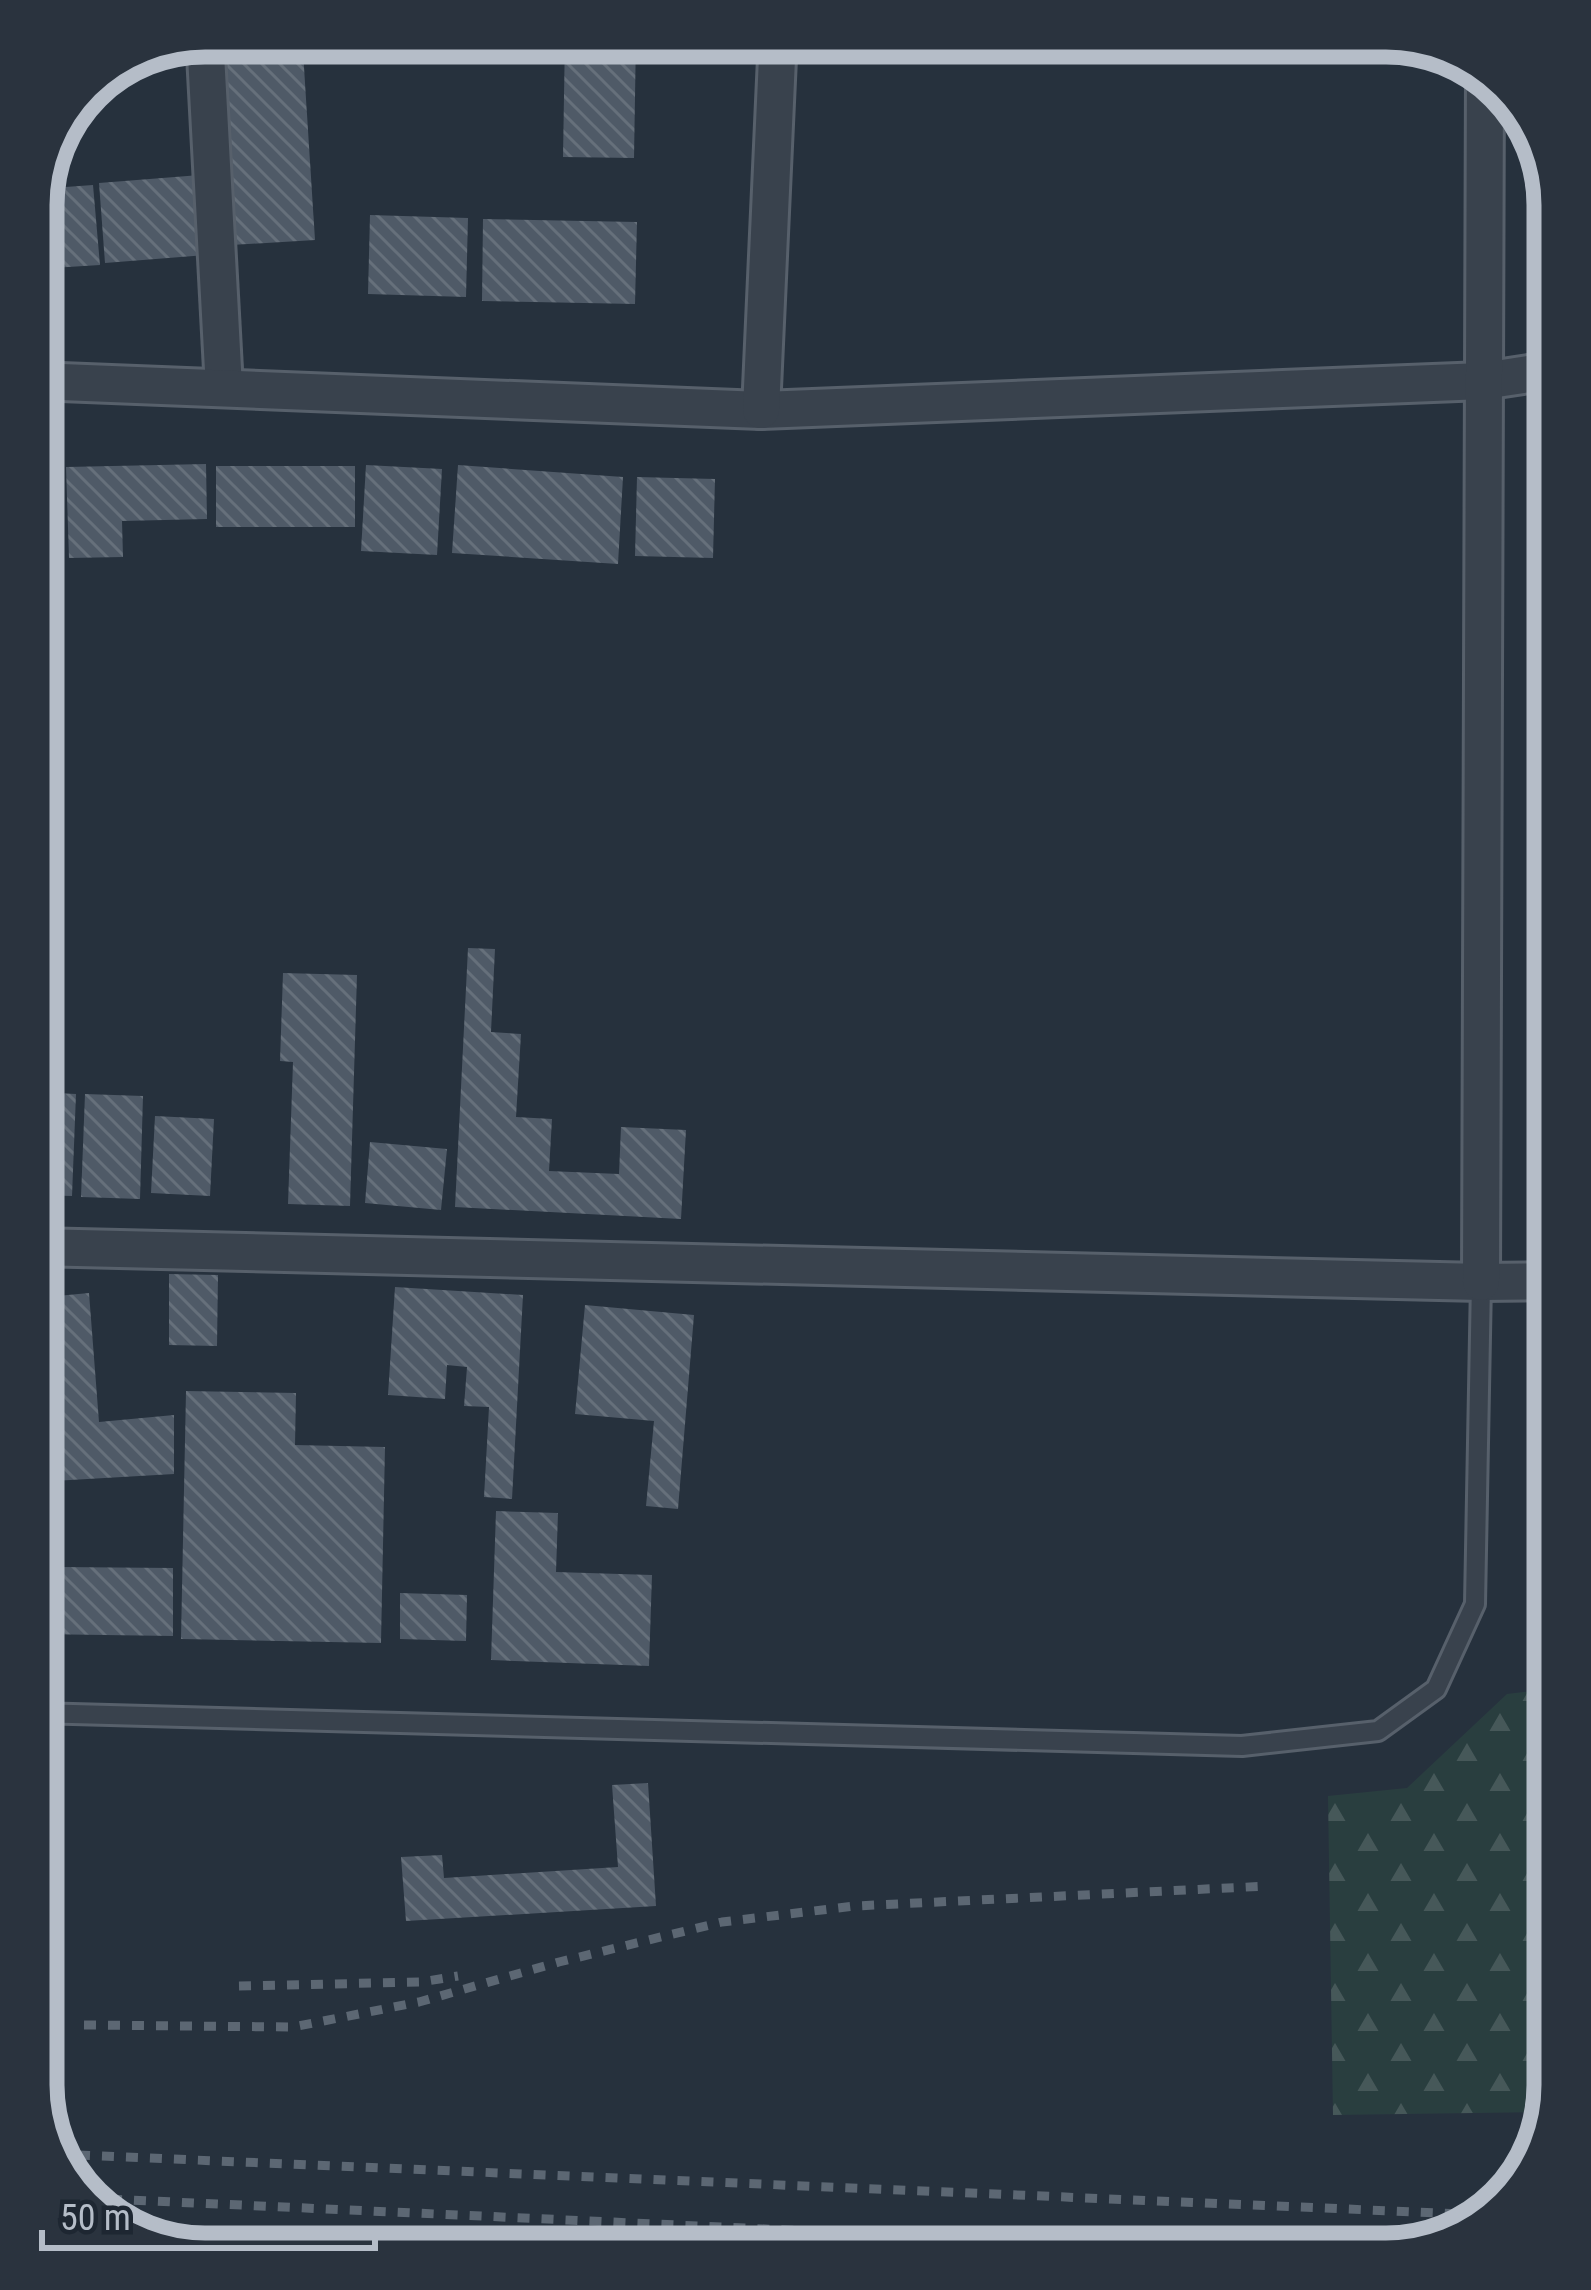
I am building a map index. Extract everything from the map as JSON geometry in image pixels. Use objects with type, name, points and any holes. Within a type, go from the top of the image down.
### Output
[{"type":"street","points":[[206,57],[224,388]]},
{"type":"street","points":[[761,410],[777,57]]},
{"type":"street","points":[[1481,1282],[1485,95]]},
{"type":"street","points":[[57,382],[761,410],[1483,381],[1534,373]]},
{"type":"street","points":[[57,1248],[1534,1281]]},
{"type":"lane","points":[[57,1713],[1242,1746],[1378,1731],[1436,1689],[1475,1604],[1481,1282]]},
{"type":"green space","points":[[1534,1691],[1531,2112],[1333,2115],[1328,1796],[1407,1788],[1507,1694]]},
{"type":"building","points":[[219,57],[303,57],[315,240],[231,245]]},
{"type":"building","points":[[565,57],[636,57],[634,158],[563,157]]},
{"type":"building","points":[[200,175],[206,255],[105,263],[99,183]]},
{"type":"building","points":[[93,185],[100,265],[57,268],[58,188]]},
{"type":"building","points":[[370,215],[468,218],[466,297],[368,294]]},
{"type":"building","points":[[483,219],[637,222],[635,304],[482,301]]},
{"type":"building","points":[[206,464],[207,519],[122,521],[123,557],[69,558],[66,467]]},
{"type":"building","points":[[366,465],[442,469],[437,555],[361,551]]},
{"type":"building","points":[[458,465],[623,477],[618,564],[452,553]]},
{"type":"building","points":[[216,466],[355,466],[355,527],[216,527]]},
{"type":"building","points":[[637,477],[715,479],[713,558],[635,556]]},
{"type":"building","points":[[468,948],[495,949],[491,1032],[521,1034],[516,1117],[552,1119],[549,1171],[619,1174],[621,1127],[686,1130],[681,1219],[455,1207]]},
{"type":"building","points":[[283,973],[357,975],[350,1206],[288,1204],[293,1062],[280,1061]]},
{"type":"building","points":[[57,1093],[76,1094],[72,1196],[57,1196]]},
{"type":"building","points":[[85,1094],[143,1096],[140,1199],[81,1197]]},
{"type":"building","points":[[155,1116],[214,1119],[210,1196],[151,1193]]},
{"type":"building","points":[[370,1142],[447,1149],[441,1210],[365,1203]]},
{"type":"building","points":[[169,1274],[218,1275],[217,1346],[169,1345]]},
{"type":"building","points":[[395,1287],[523,1295],[512,1499],[484,1497],[489,1407],[464,1406],[467,1367],[447,1365],[445,1399],[388,1395]]},
{"type":"building","points":[[89,1293],[99,1422],[174,1415],[174,1474],[57,1481],[57,1296]]},
{"type":"building","points":[[585,1305],[694,1315],[678,1509],[646,1506],[654,1421],[575,1414]]},
{"type":"building","points":[[186,1391],[296,1393],[295,1445],[385,1447],[381,1643],[181,1639]]},
{"type":"building","points":[[496,1511],[558,1513],[556,1572],[652,1575],[649,1666],[491,1660]]},
{"type":"building","points":[[57,1530],[60,1567],[173,1568],[173,1636],[57,1634]]},
{"type":"building","points":[[400,1593],[467,1595],[466,1641],[400,1639]]},
{"type":"building","points":[[648,1783],[656,1906],[406,1921],[401,1857],[442,1855],[444,1878],[618,1867],[612,1785]]},
{"type":"railway","points":[[84,2025],[293,2027],[419,2002],[722,1922],[855,1906],[1269,1886]]},
{"type":"railway","points":[[239,1986],[421,1982],[458,1976]]},
{"type":"railway","points":[[75,2155],[1459,2214]]},
{"type":"railway","points":[[111,2199],[852,2233]]}]
